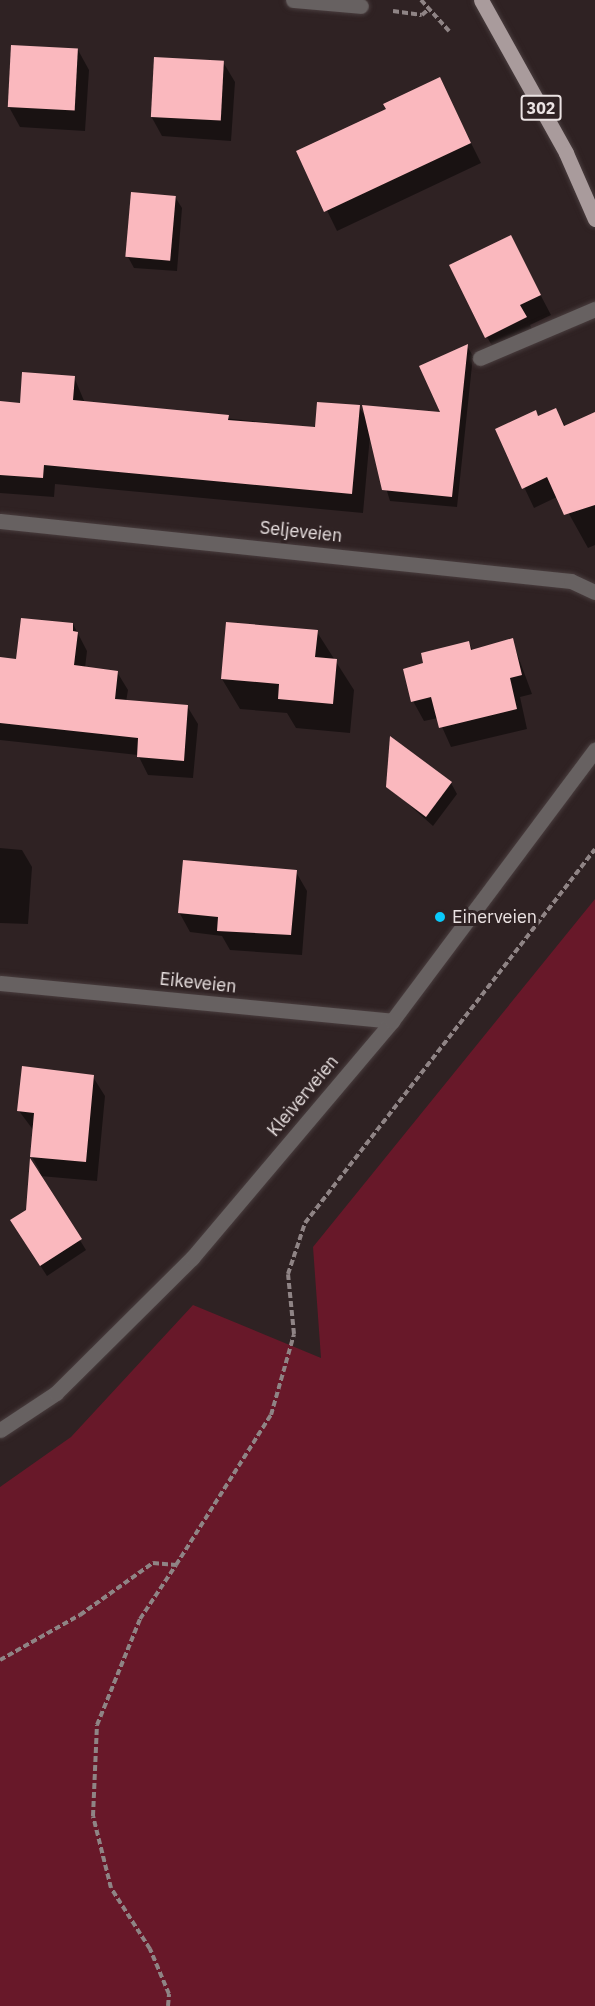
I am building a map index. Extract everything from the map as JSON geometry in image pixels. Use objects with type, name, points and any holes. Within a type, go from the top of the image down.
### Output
[{"type":"main road","name":"302","points":[[481,0],[566,153],[595,219]]},
{"type":"street","points":[[293,0],[361,6]]},
{"type":"street","points":[[480,358],[595,309]]},
{"type":"street","name":"Seljeveien","points":[[0,521],[571,581],[595,592]]},
{"type":"street","name":"Kleiverveien","points":[[0,1430],[56,1393],[192,1258],[392,1021],[595,750]]},
{"type":"street","name":"Eikeveien","points":[[0,983],[392,1021]]},
{"type":"path","points":[[421,0],[449,31]]},
{"type":"path","points":[[168,2006],[169,1994],[150,1949],[111,1888],[93,1816],[97,1725],[140,1619],[271,1415],[292,1346],[288,1274],[305,1223],[595,849]]},
{"type":"path","points":[[0,1660],[81,1615],[153,1563],[176,1565]]},
{"type":"shaded area","points":[[595,899],[595,2006],[0,2006],[0,1487],[71,1437],[193,1305],[321,1358],[313,1247]]},
{"type":"building","points":[[11,45],[78,49],[75,110],[8,107]]},
{"type":"building","points":[[154,57],[224,61],[221,121],[151,117]]},
{"type":"building","points":[[440,77],[471,143],[324,212],[296,151],[386,109],[383,104]]},
{"type":"building","points":[[131,192],[176,196],[170,261],[125,257]]},
{"type":"building","points":[[511,235],[541,295],[520,305],[527,317],[485,338],[449,265]]},
{"type":"building","points":[[468,344],[452,497],[382,490],[362,405],[440,412],[419,366]]},
{"type":"building","points":[[22,372],[75,376],[73,400],[229,415],[228,420],[315,427],[317,402],[360,405],[352,494],[44,465],[43,478],[0,475],[0,401],[20,403]]},
{"type":"building","points":[[556,408],[564,426],[595,412],[595,505],[564,515],[547,477],[522,489],[495,429],[536,410],[538,416]]},
{"type":"building","points":[[21,618],[73,623],[73,631],[78,632],[74,665],[118,671],[115,699],[188,705],[184,761],[137,757],[138,738],[0,723],[0,657],[16,659]]},
{"type":"building","points":[[226,622],[318,630],[315,657],[337,659],[333,704],[278,699],[279,684],[221,679]]},
{"type":"building","points":[[513,638],[522,675],[510,678],[517,709],[439,728],[431,697],[411,702],[403,669],[423,663],[421,653],[469,641],[471,650]]},
{"type":"building","points":[[390,736],[452,782],[426,817],[386,787]]},
{"type":"building","points":[[183,860],[297,870],[291,935],[217,931],[218,917],[178,913]]},
{"type":"building","points":[[22,1066],[94,1075],[86,1162],[30,1157],[34,1113],[17,1111]]},
{"type":"building","points":[[30,1158],[82,1239],[40,1266],[10,1220],[26,1210]]},
{"type":"place","name":"Einerveien","points":[[440,917]]}]
